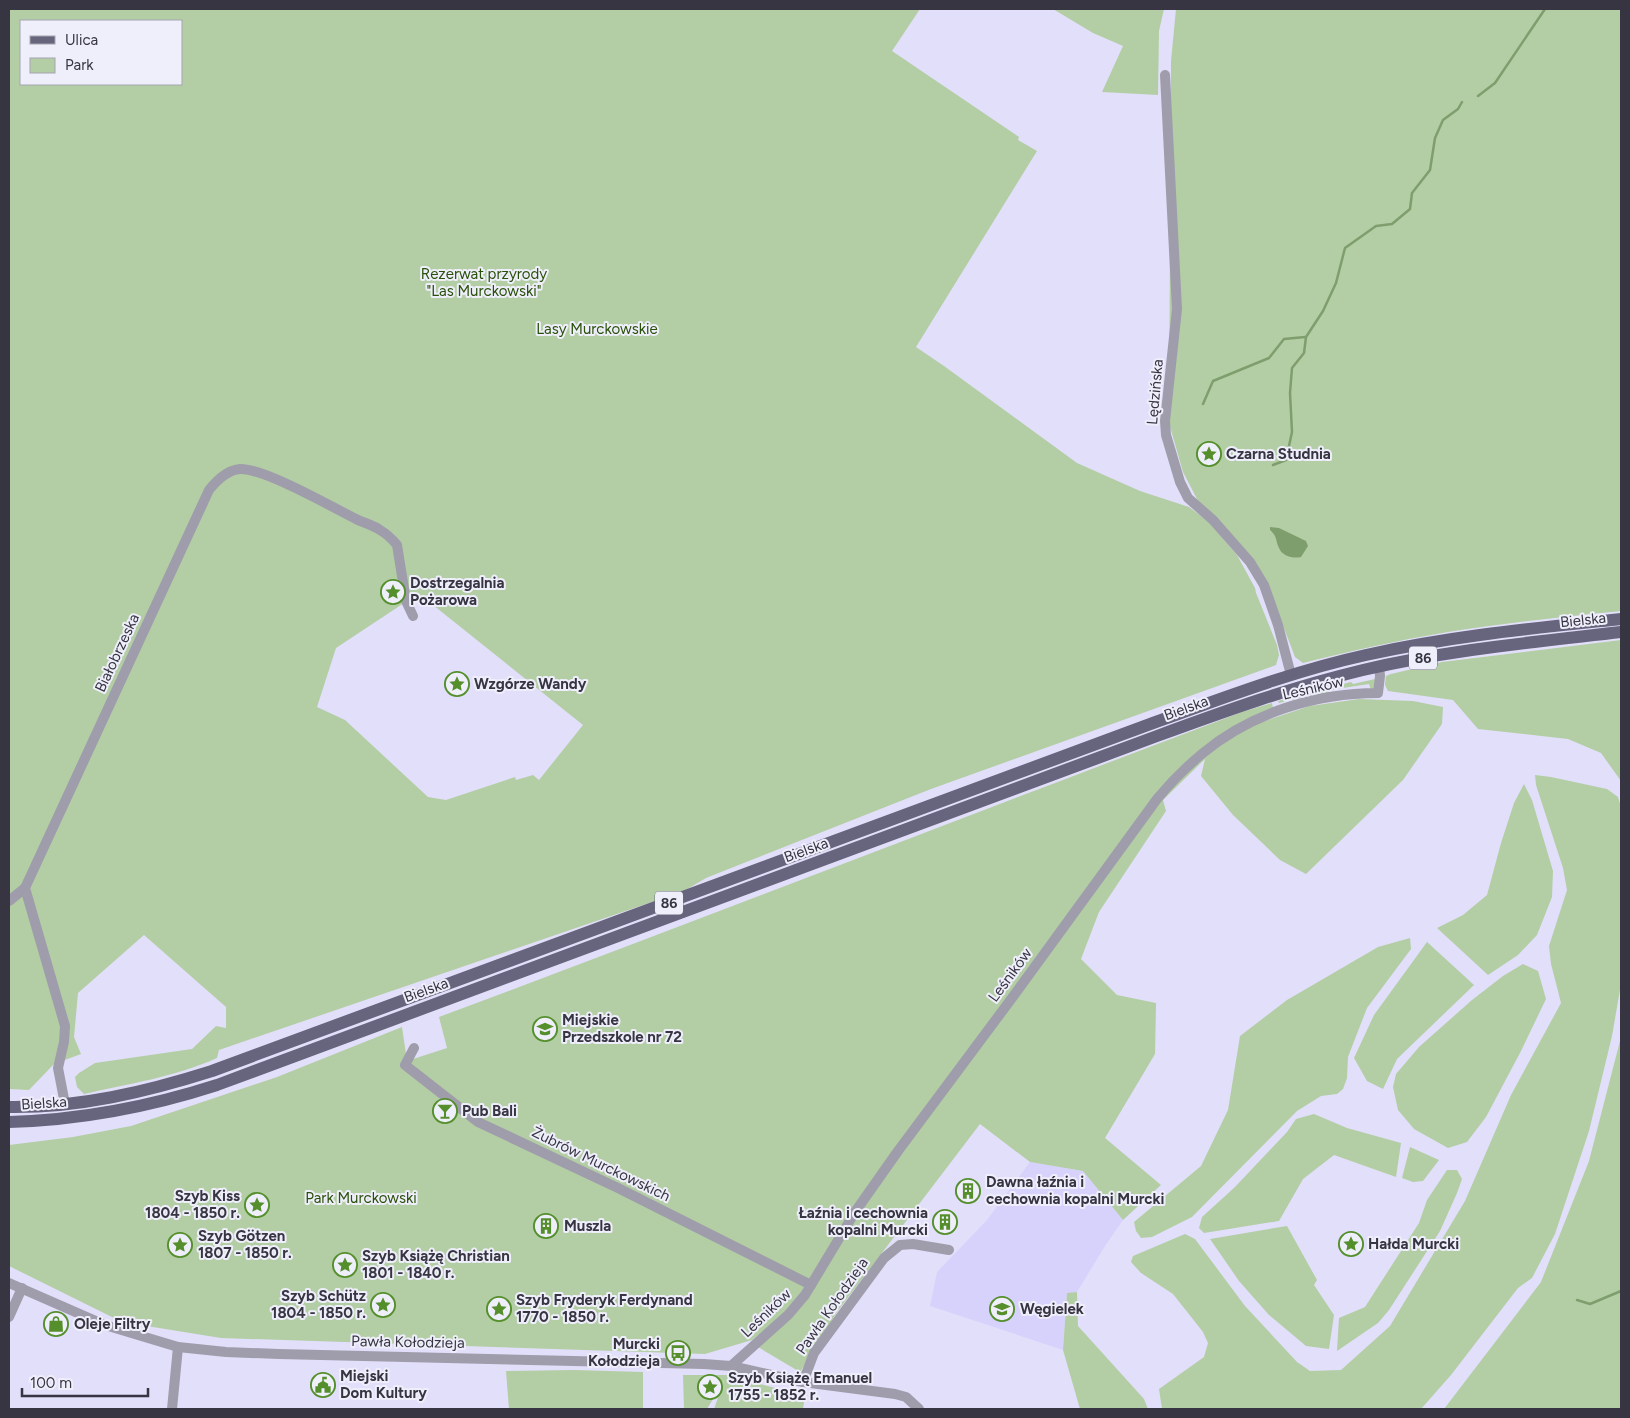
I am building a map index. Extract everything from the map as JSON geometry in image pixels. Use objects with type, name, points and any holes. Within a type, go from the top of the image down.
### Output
[{"type":"main road","name":"Bielska","points":[[9,1107],[65,1104],[126,1095],[212,1071],[1153,723],[1291,675],[1367,655],[1437,642],[1621,619]]},
{"type":"main road","name":"Bielska","points":[[9,1122],[88,1116],[150,1105],[217,1084],[1221,713],[1316,682],[1379,666],[1469,650],[1621,632]]},
{"type":"main road","points":[[9,1126],[34,1121]]},
{"type":"street","name":"Lędzińska","points":[[1165,74],[1177,309],[1165,421],[1166,435],[1176,463],[1180,482],[1188,498],[1213,520],[1232,541],[1250,562],[1264,585],[1278,625],[1291,675]]},
{"type":"street","name":"Białobrzeska","points":[[25,888],[209,490],[220,477],[238,469],[249,470],[284,484],[379,529],[392,538],[397,545],[406,601],[413,616]]},
{"type":"street","name":"Leśników","points":[[731,1366],[788,1315],[805,1295],[856,1212],[892,1159],[1151,806],[1172,781],[1204,752],[1253,720],[1312,701],[1343,695],[1378,694],[1379,666]]},
{"type":"street","points":[[9,901],[25,888],[65,1026],[64,1042],[58,1068],[65,1104]]},
{"type":"street","name":"Żubrów Murckowskich","points":[[414,1048],[405,1065],[478,1122],[618,1188],[812,1284]]},
{"type":"street","name":"Pawła Kołodzieja","points":[[803,1382],[814,1352],[884,1258],[900,1245],[913,1244],[949,1250]]},
{"type":"street","name":"Pawła Kołodzieja","points":[[9,1282],[105,1325],[178,1347],[226,1352],[278,1354],[653,1362],[731,1366],[803,1382],[895,1394],[906,1397],[917,1406]]},
{"type":"street","points":[[9,1317],[22,1288]]},
{"type":"street","points":[[172,1409],[178,1347]]},
{"type":"shaded area","points":[[1270,527],[1279,528],[1306,541],[1308,546],[1301,557],[1291,557],[1280,551]]},
{"type":"shaded area","points":[[1030,1162],[1083,1171],[1123,1220],[1077,1292],[1067,1294],[1063,1350],[930,1306],[937,1272],[987,1220]]},
{"type":"green space","name":"Lasy Murckowskie","points":[[9,9],[920,9],[892,51],[1019,137],[1018,140],[1037,151],[916,347],[1077,463],[1140,491],[1189,507],[1209,522],[1237,555],[1255,588],[1277,645],[1279,655],[1276,665],[931,789],[706,878],[684,891],[219,1050],[217,1058],[201,1065],[151,1079],[84,1094],[77,1087],[75,1077],[95,1063],[192,1049],[216,1026],[226,1028],[226,1007],[144,935],[78,993],[74,1037],[81,1054],[54,1064],[29,1090],[9,1089]],"holes":[[[428,601],[583,725],[539,780],[533,775],[516,780],[515,777],[446,800],[428,797],[345,720],[317,707],[336,648],[404,603]]]},
{"type":"green space","points":[[1053,9],[1164,9],[1159,31],[1158,95],[1102,92],[1123,46],[1093,33]]},
{"type":"green space","points":[[1176,9],[1621,9],[1621,611],[1448,632],[1375,646],[1303,663],[1295,657],[1264,576],[1198,501],[1183,472],[1169,423],[1171,61]]},
{"type":"green space","points":[[1621,640],[1621,781],[1601,753],[1568,739],[1478,729],[1453,700],[1388,691],[1385,685],[1386,676],[1442,662]]},
{"type":"green space","points":[[1375,679],[1376,684],[1372,690],[1369,684],[1330,690],[1329,695],[1311,695],[1279,703],[1278,701],[1351,682],[1353,684]]},
{"type":"green space","name":"Park Murckowski","points":[[1359,699],[1413,701],[1443,707],[1442,724],[1403,780],[1306,874],[1280,860],[1233,815],[1201,776],[1205,759],[1163,800],[1166,811],[1099,912],[1081,959],[1117,995],[1156,1003],[1155,1054],[1105,1138],[1161,1185],[1123,1220],[1083,1171],[1030,1162],[980,1124],[837,1312],[800,1372],[758,1347],[772,1324],[752,1340],[705,1354],[221,1338],[122,1322],[9,1266],[9,1145],[73,1137],[131,1126],[277,1077],[402,1027],[407,1061],[447,1048],[439,1017],[1242,712],[1272,703],[1273,708],[1244,728],[1310,706]]},
{"type":"green space","points":[[1535,775],[1607,789],[1618,797],[1621,807],[1621,984],[1612,1036],[1589,1131],[1555,1234],[1532,1278],[1518,1288],[1451,1375],[1421,1409],[1162,1409],[1159,1389],[1204,1357],[1208,1343],[1203,1332],[1173,1294],[1141,1273],[1131,1262],[1133,1256],[1185,1234],[1195,1239],[1245,1306],[1297,1362],[1310,1371],[1341,1370],[1390,1326],[1465,1201],[1511,1095],[1561,1003],[1551,964],[1549,946],[1567,890],[1563,868],[1536,785]]},
{"type":"green space","points":[[1524,784],[1532,800],[1553,871],[1552,897],[1537,935],[1518,955],[1488,975],[1437,928],[1463,915],[1487,895],[1514,803]]},
{"type":"green space","points":[[1410,938],[1411,949],[1367,1008],[1348,1057],[1347,1078],[1343,1089],[1337,1094],[1321,1096],[1297,1111],[1192,1217],[1152,1237],[1141,1238],[1136,1231],[1134,1222],[1201,1166],[1228,1110],[1240,1036],[1287,1000],[1378,947]]},
{"type":"green space","points":[[1427,942],[1474,985],[1397,1059],[1383,1089],[1367,1081],[1354,1058],[1374,1015]]},
{"type":"green space","points":[[1523,964],[1538,971],[1546,999],[1486,1117],[1467,1142],[1448,1148],[1414,1129],[1398,1110],[1393,1087],[1396,1074],[1419,1047],[1472,1000],[1503,976]]},
{"type":"green space","points":[[1621,1037],[1621,1409],[1444,1409],[1541,1282],[1589,1161]]},
{"type":"green space","points":[[1314,1114],[1347,1128],[1401,1143],[1396,1177],[1334,1155],[1303,1179],[1279,1221],[1204,1233],[1199,1228],[1202,1217],[1235,1187],[1287,1132],[1296,1119]]},
{"type":"green space","points":[[1410,1147],[1439,1160],[1423,1181],[1413,1182],[1402,1178]]},
{"type":"green space","points":[[1447,1170],[1457,1170],[1462,1179],[1440,1231],[1389,1310],[1378,1323],[1337,1351],[1339,1318],[1365,1307],[1419,1223],[1427,1200]]},
{"type":"green space","points":[[1287,1226],[1317,1280],[1314,1285],[1334,1315],[1329,1349],[1306,1346],[1269,1315],[1239,1281],[1210,1239]]},
{"type":"green space","points":[[1077,1292],[1078,1326],[1144,1399],[1148,1409],[1080,1409],[1063,1350],[1067,1293]]},
{"type":"green space","points":[[506,1371],[643,1372],[643,1409],[509,1409]]},
{"type":"green space","points":[[683,1375],[727,1375],[805,1396],[803,1409],[714,1409],[724,1381],[707,1409],[684,1409]]},
{"type":"waterway","points":[[1478,96],[1495,83],[1545,9]]},
{"type":"waterway","points":[[1273,465],[1286,460],[1292,432],[1290,393],[1292,368],[1304,353],[1306,337],[1323,311],[1336,283],[1345,248],[1376,226],[1392,224],[1410,209],[1412,193],[1430,170],[1435,138],[1443,120],[1458,109],[1462,102]]},
{"type":"waterway","points":[[1203,404],[1213,381],[1269,358],[1284,339],[1305,337]]},
{"type":"waterway","points":[[1577,1300],[1590,1304],[1621,1291]]},
{"type":"place","name":"Czarna Studnia","points":[[1209,454]]},
{"type":"place","name":"Dostrzegalnia Pożarowa","points":[[393,592]]},
{"type":"place","name":"Wzgórze Wandy","points":[[457,684]]},
{"type":"place","name":"Miejskie Przedszkole nr 72","points":[[545,1029]]},
{"type":"place","name":"Pub Bali","points":[[445,1111]]},
{"type":"place","name":"Dawna łaźnia i cechownia kopalni Murcki","points":[[968,1191]]},
{"type":"place","name":"Szyb Kiss 1804 - 1850 r.","points":[[257,1205]]},
{"type":"place","name":"Łaźnia i cechownia kopalni Murcki","points":[[945,1222]]},
{"type":"place","name":"Muszla","points":[[546,1226]]},
{"type":"place","name":"Hałda Murcki","points":[[1351,1244]]},
{"type":"place","name":"Szyb Götzen 1807 - 1850 r.","points":[[180,1245]]},
{"type":"place","name":"Szyb Książę Christian 1801 - 1840 r.","points":[[345,1265]]},
{"type":"place","name":"Szyb Schütz 1804 - 1850 r.","points":[[383,1305]]},
{"type":"place","name":"Szyb Fryderyk Ferdynand 1770 - 1850 r.","points":[[499,1309]]},
{"type":"place","name":"Węgielek","points":[[1002,1309]]},
{"type":"place","name":"Oleje Filtry","points":[[56,1324]]},
{"type":"place","name":"Murcki Kołodzieja","points":[[678,1353]]},
{"type":"place","name":"Miejski Dom Kultury","points":[[323,1385]]},
{"type":"place","name":"Szyb Książę Emanuel 1755 - 1852 r.","points":[[710,1387]]},
{"type":"park label","name":"Rezerwat przyrody \"Las Murckowski\"","points":[[484,282]]}]
